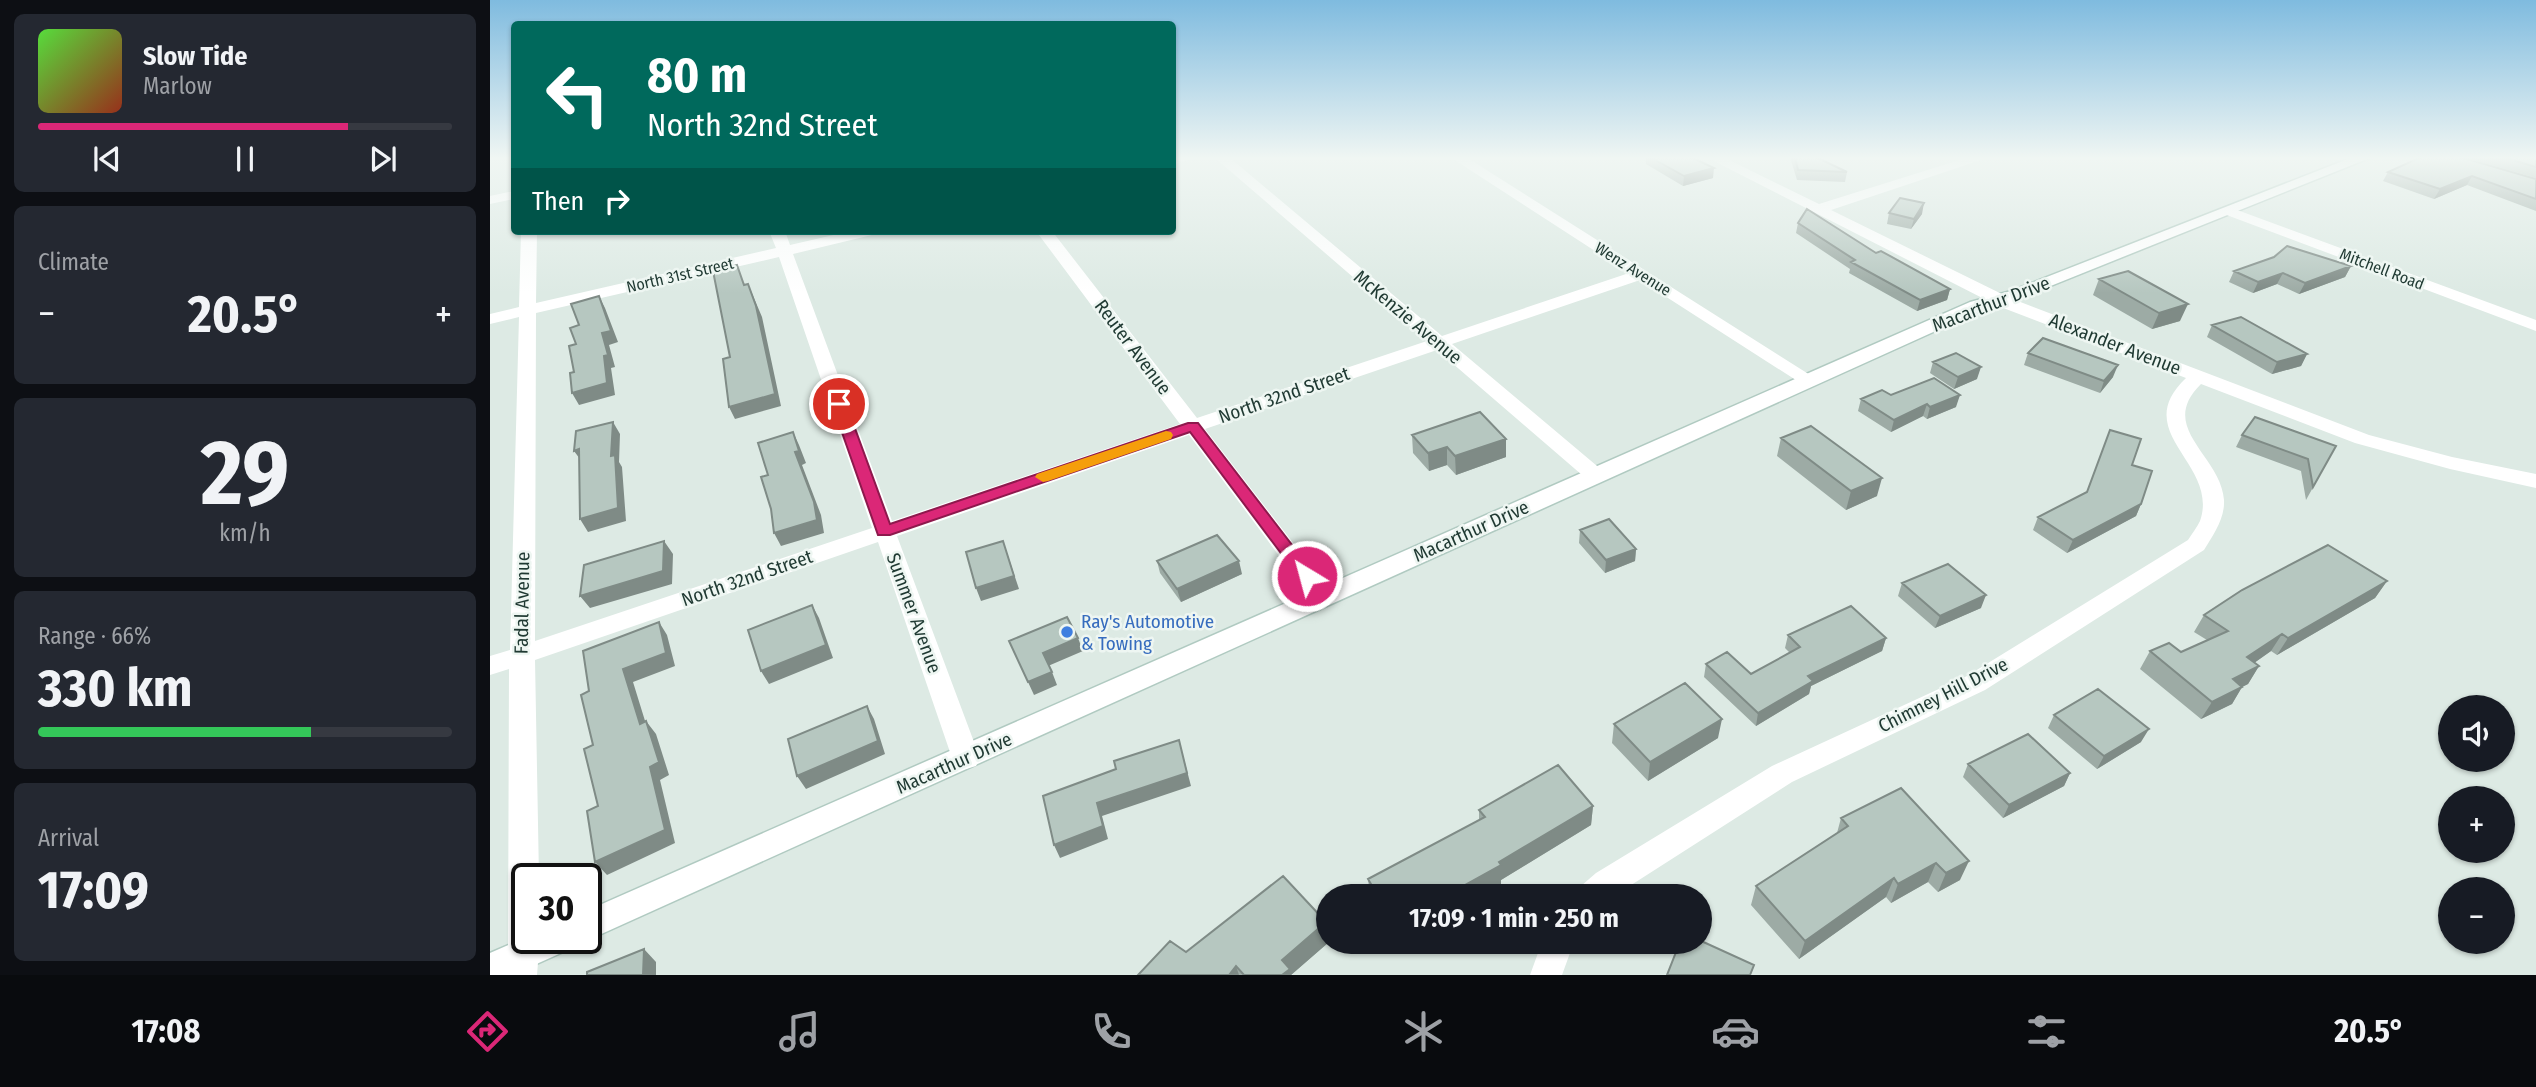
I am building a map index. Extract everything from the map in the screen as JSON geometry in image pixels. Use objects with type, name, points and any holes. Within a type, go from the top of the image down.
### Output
[{"type":"street","name":"McKenzie Avenue","points":[[1274,202],[1596,476]]},
{"type":"street","name":"Wenz Avenue","points":[[1529,202],[1809,380]]},
{"type":"street","name":"Alexander Avenue","points":[[1806,202],[2000,299],[2362,439],[2450,463],[2536,481]]},
{"type":"street","points":[[1819,209],[1840,202]]},
{"type":"street","name":"Macarthur Drive","points":[[602,919],[1976,306],[2250,202]]},
{"type":"street","name":"Mitchell Road","points":[[2229,211],[2536,326]]},
{"type":"street","name":"Fadal Avenue","points":[[523,964],[522,656],[529,235]]},
{"type":"street","name":"North 31st Street","points":[[490,319],[780,241],[835,235]]},
{"type":"street","name":"Reuter Avenue","points":[[1047,235],[1323,598]]},
{"type":"street","name":"Summer Avenue","points":[[780,241],[966,758]]},
{"type":"street","name":"North 32nd Street","points":[[490,666],[1641,274]]},
{"type":"street","name":"Chimney Hill Drive","points":[[1606,884],[1782,774],[1976,683],[2196,545],[2208,532],[2215,500],[2207,476],[2177,429],[2175,417],[2179,397],[2199,375]]},
{"type":"street","points":[[1546,975],[1554,954]]},
{"type":"street","points":[[490,969],[523,964]]},
{"type":"building","points":[[1897,202],[1924,203],[1914,219],[1889,213]]},
{"type":"building","points":[[1807,209],[1876,253],[1881,251],[1950,289],[1920,300],[1851,262],[1855,260],[1798,223]]},
{"type":"building","points":[[2287,246],[2351,266],[2305,283],[2283,273],[2258,282],[2234,271],[2274,257]]},
{"type":"building","points":[[737,265],[756,306],[775,394],[729,407],[723,359],[730,357],[713,271]]},
{"type":"building","points":[[2128,271],[2188,304],[2159,313],[2099,279]]},
{"type":"building","points":[[599,296],[611,331],[602,333],[608,355],[604,356],[607,383],[572,393],[570,373],[574,372],[569,346],[576,344],[570,328],[579,325],[571,304]]},
{"type":"building","points":[[2241,317],[2307,354],[2277,362],[2212,325]]},
{"type":"building","points":[[2043,338],[2118,365],[2104,381],[2028,353]]},
{"type":"building","points":[[1956,353],[1981,367],[1958,377],[1933,362]]},
{"type":"building","points":[[1934,378],[1960,395],[1930,407],[1927,404],[1894,420],[1861,399],[1882,390],[1891,395]]},
{"type":"building","points":[[1480,412],[1506,439],[1455,456],[1447,447],[1428,453],[1412,435]]},
{"type":"building","points":[[2255,417],[2336,446],[2313,487],[2308,459],[2242,435]]},
{"type":"building","points":[[613,422],[611,456],[615,455],[618,508],[580,519],[579,449],[574,451],[576,431]]},
{"type":"building","points":[[1811,426],[1882,478],[1851,491],[1781,438]]},
{"type":"building","points":[[2110,430],[2141,439],[2132,465],[2152,471],[2141,504],[2073,540],[2038,517],[2087,492]]},
{"type":"building","points":[[793,432],[799,451],[795,452],[814,502],[817,520],[774,533],[771,509],[761,477],[768,475],[758,443]]},
{"type":"building","points":[[1609,519],[1636,549],[1606,560],[1580,530]]},
{"type":"building","points":[[1217,535],[1239,561],[1177,589],[1157,561]]},
{"type":"building","points":[[664,541],[663,571],[580,596],[584,565]]},
{"type":"building","points":[[1003,541],[1014,576],[976,588],[966,552]]},
{"type":"building","points":[[2328,545],[2387,581],[2288,638],[2282,634],[2247,657],[2259,666],[2233,679],[2242,687],[2212,702],[2150,651],[2169,643],[2181,652],[2228,631],[2204,615],[2242,590]]},
{"type":"building","points":[[1948,564],[1986,595],[1940,616],[1902,583]]},
{"type":"building","points":[[812,605],[826,645],[761,671],[748,630]]},
{"type":"building","points":[[1851,606],[1886,638],[1808,676],[1813,681],[1758,713],[1706,664],[1727,652],[1751,674],[1800,647],[1788,635]]},
{"type":"building","points":[[1067,617],[1078,638],[1043,653],[1052,672],[1028,682],[1009,641]]},
{"type":"building","points":[[659,622],[666,653],[623,669],[640,724],[646,721],[659,762],[650,767],[665,830],[595,862],[587,811],[598,806],[584,749],[593,745],[581,695],[589,691],[583,651]]},
{"type":"building","points":[[1685,683],[1722,719],[1650,762],[1614,724]]},
{"type":"building","points":[[2098,689],[2149,729],[2104,756],[2054,715]]},
{"type":"building","points":[[867,706],[878,741],[797,776],[788,739]]},
{"type":"building","points":[[2028,734],[2070,773],[2009,805],[1968,764]]},
{"type":"building","points":[[1179,740],[1187,773],[1097,803],[1103,826],[1054,845],[1043,796],[1116,769],[1114,761]]},
{"type":"building","points":[[1558,765],[1593,806],[1467,884],[1371,884],[1368,879],[1485,817],[1479,810]]},
{"type":"building","points":[[1901,788],[1969,861],[1946,873],[1936,863],[1898,884],[1894,878],[1805,941],[1756,886],[1848,826],[1841,818]]},
{"type":"building","points":[[1283,876],[1316,911],[1316,931],[1282,960],[1290,969],[1282,975],[1244,975],[1236,966],[1229,975],[1138,975],[1170,941],[1186,952]]},
{"type":"building","points":[[1712,946],[1754,965],[1750,975],[1667,975],[1675,954],[1712,954]]},
{"type":"building","points":[[644,949],[643,975],[587,975],[587,972]]},
{"type":"slow traffic","points":[[1043,477],[1166,435]]},
{"type":"place","name":"Ray's Automotive & Towing","points":[[1067,632]]},
{"type":"route","points":[[839,404],[884,531],[1193,426],[1307,576]]}]
